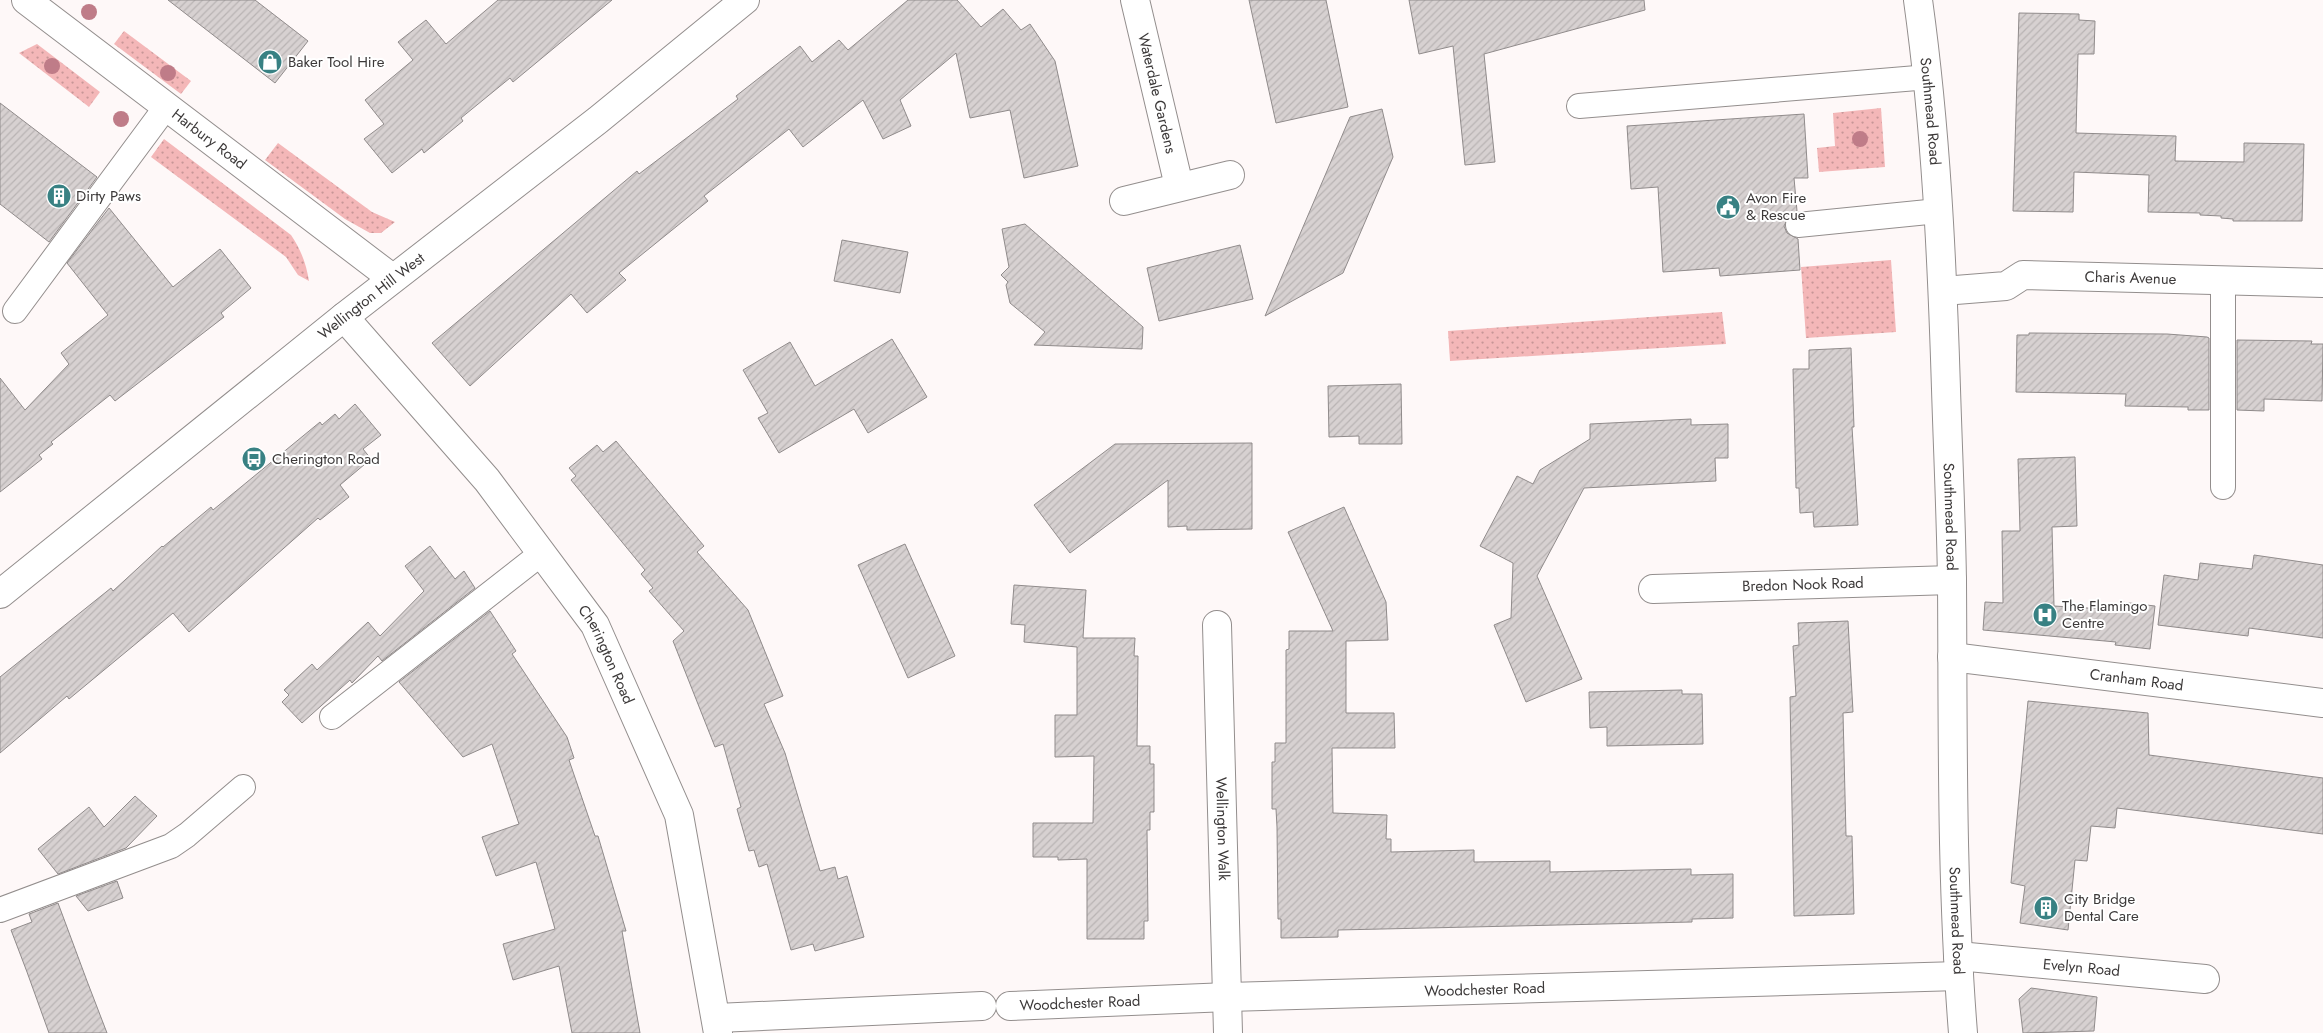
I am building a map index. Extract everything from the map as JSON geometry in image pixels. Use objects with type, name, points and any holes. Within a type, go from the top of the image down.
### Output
[{"type":"street","name":"Wellington Hill West","points":[[0,594],[344,316],[598,120],[745,0]]},
{"type":"street","name":"Waterdale Gardens","points":[[1135,0],[1178,186]]},
{"type":"street","name":"Southmead Road","points":[[1918,0],[1929,77],[1943,291],[1952,580],[1958,966],[1964,1033]]},
{"type":"street","name":"Harbury Road","points":[[40,4],[166,107],[392,278]]},
{"type":"street","points":[[1124,201],[1178,186],[1230,175]]},
{"type":"street","name":"Charis Avenue","points":[[1943,291],[2006,286],[2023,275],[2323,283]]},
{"type":"street","name":"Cherington Road","points":[[344,316],[487,480],[595,625],[679,815],[717,1026]]},
{"type":"street","name":"Bredon Nook Road","points":[[1653,588],[1952,580]]},
{"type":"street","name":"Wellington Walk","points":[[1217,625],[1228,1033]]},
{"type":"street","name":"Cranham Road","points":[[1952,657],[2323,703]]},
{"type":"street","name":"Woodchester Road","points":[[1010,1006],[1958,966]]},
{"type":"street","name":"Evelyn Road","points":[[1958,966],[2205,979]]},
{"type":"street","points":[[717,1026],[982,1006]]},
{"type":"lane","points":[[1579,106],[1929,77]]},
{"type":"lane","points":[[15,311],[166,107]]},
{"type":"lane","points":[[1798,226],[1938,211]]},
{"type":"lane","points":[[2223,280],[2223,487]]},
{"type":"lane","points":[[332,717],[542,553]]},
{"type":"lane","points":[[0,910],[171,846],[187,835],[243,787]]},
{"type":"shaded area","points":[[124,31],[191,81],[181,94],[114,44]]},
{"type":"shaded area","points":[[37,44],[100,92],[89,107],[19,53]]},
{"type":"shaded area","points":[[1881,108],[1885,167],[1819,172],[1817,148],[1835,146],[1833,113]]},
{"type":"shaded area","points":[[164,139],[291,235],[303,257],[309,281],[298,275],[286,257],[151,157]]},
{"type":"shaded area","points":[[278,143],[372,212],[395,222],[381,233],[370,233],[345,219],[265,160]]},
{"type":"shaded area","points":[[1891,260],[1896,332],[1806,338],[1801,267]]},
{"type":"shaded area","points":[[1722,312],[1726,344],[1450,361],[1448,331]]},
{"type":"building","name":"Baker Tool Hire","points":[[168,0],[255,0],[308,41],[275,83]]},
{"type":"building","points":[[498,0],[612,0],[513,82],[510,78],[461,118],[463,121],[424,153],[422,149],[392,173],[364,139],[384,124],[365,100],[413,60],[398,42],[426,20],[446,44]]},
{"type":"building","points":[[908,0],[957,0],[981,27],[1003,9],[1021,30],[1030,24],[1055,61],[1078,166],[1024,178],[1010,110],[970,118],[956,53],[900,100],[911,126],[883,139],[863,100],[803,147],[789,129],[704,196],[708,201],[619,273],[626,280],[587,313],[571,294],[470,386],[432,343],[637,171],[639,174],[738,99],[736,96],[800,46],[812,62],[839,40],[848,50]]},
{"type":"building","points":[[1249,0],[1326,0],[1348,107],[1276,123]]},
{"type":"building","points":[[1409,0],[1644,0],[1645,10],[1484,54],[1495,162],[1465,165],[1453,46],[1419,54]]},
{"type":"building","points":[[2019,13],[2079,14],[2079,20],[2095,21],[2094,54],[2078,54],[2076,133],[2176,136],[2175,161],[2244,162],[2244,143],[2304,144],[2302,221],[2233,221],[2233,219],[2221,218],[2221,216],[2200,215],[2200,213],[2148,212],[2149,175],[2074,172],[2073,212],[2013,211]]},
{"type":"building","points":[[0,103],[97,177],[49,242],[0,204]]},
{"type":"building","points":[[1382,109],[1393,157],[1343,273],[1265,316],[1350,117]]},
{"type":"building","name":"Avon Fire & Rescue","points":[[1804,114],[1808,178],[1794,178],[1797,211],[1790,214],[1784,226],[1787,233],[1798,239],[1800,270],[1720,276],[1719,268],[1663,272],[1658,187],[1631,189],[1627,126]]},
{"type":"building","points":[[109,208],[173,287],[220,249],[251,288],[221,313],[224,317],[115,401],[110,395],[51,442],[53,444],[39,455],[42,459],[0,492],[0,378],[25,410],[69,364],[61,353],[108,315],[67,263]]},
{"type":"building","points":[[1025,224],[1143,327],[1142,349],[1034,345],[1045,332],[1010,303],[1006,285],[1008,282],[1001,275],[1009,267],[1002,229]]},
{"type":"building","points":[[842,240],[908,252],[900,293],[834,281]]},
{"type":"building","points":[[1240,245],[1253,299],[1159,321],[1147,268]]},
{"type":"building","points":[[2029,333],[2167,334],[2207,337],[2209,338],[2209,410],[2188,410],[2188,407],[2125,406],[2126,394],[2016,392],[2017,335],[2029,335]]},
{"type":"building","points":[[892,339],[927,397],[868,433],[854,409],[779,453],[758,418],[768,413],[743,370],[790,342],[815,386]]},
{"type":"building","points":[[2237,340],[2312,341],[2311,344],[2323,344],[2322,401],[2264,399],[2264,411],[2237,410]]},
{"type":"building","points":[[1851,348],[1854,427],[1852,427],[1858,525],[1814,527],[1813,512],[1800,513],[1799,488],[1796,488],[1793,369],[1809,369],[1809,350]]},
{"type":"building","points":[[1401,384],[1402,444],[1359,444],[1359,436],[1329,437],[1328,386]]},
{"type":"building","points":[[355,404],[381,435],[363,449],[371,459],[340,485],[349,497],[320,520],[318,518],[189,632],[173,613],[69,699],[67,696],[0,753],[0,677],[111,588],[113,591],[162,546],[211,507],[213,510],[320,422],[322,425],[335,414],[339,419]]},
{"type":"building","points":[[1691,419],[1691,425],[1728,424],[1728,458],[1715,458],[1716,481],[1584,488],[1537,576],[1582,679],[1526,702],[1494,625],[1511,618],[1513,563],[1480,546],[1517,476],[1533,484],[1540,470],[1590,439],[1590,424]]},
{"type":"building","points":[[616,441],[704,546],[697,552],[748,610],[783,696],[764,704],[785,753],[820,871],[835,867],[838,879],[847,876],[864,937],[815,951],[813,944],[791,950],[767,864],[759,867],[754,850],[749,851],[737,809],[741,807],[723,744],[715,747],[673,641],[684,631],[649,591],[653,588],[641,574],[645,570],[571,480],[576,476],[569,468],[597,445],[603,452]]},
{"type":"building","points":[[1252,443],[1252,529],[1187,530],[1187,526],[1168,527],[1168,480],[1070,553],[1034,505],[1115,444]]},
{"type":"building","points":[[2075,457],[2077,526],[2052,527],[2054,606],[2120,610],[2121,602],[2155,606],[2150,649],[2115,645],[2116,642],[1983,630],[1985,602],[2003,603],[2002,531],[2020,531],[2018,459]]},
{"type":"building","points":[[1344,507],[1386,602],[1388,640],[1346,641],[1346,713],[1394,713],[1395,748],[1332,748],[1333,813],[1387,815],[1386,839],[1391,839],[1391,852],[1474,850],[1474,862],[1550,861],[1550,872],[1691,869],[1691,875],[1733,874],[1733,918],[1692,919],[1692,922],[1338,930],[1338,937],[1281,938],[1281,919],[1278,919],[1276,809],[1272,809],[1272,762],[1275,762],[1275,743],[1286,743],[1286,650],[1289,649],[1289,631],[1333,631],[1288,532]]},
{"type":"building","points":[[905,544],[955,656],[908,678],[858,565]]},
{"type":"building","points":[[430,546],[455,579],[464,571],[475,588],[382,661],[378,656],[352,683],[350,680],[302,723],[282,702],[289,695],[284,690],[312,664],[317,670],[368,622],[380,636],[424,591],[405,566]]},
{"type":"building","points":[[2254,555],[2323,565],[2323,638],[2249,628],[2248,636],[2158,625],[2164,575],[2198,580],[2200,563],[2252,569]]},
{"type":"building","points":[[1014,585],[1086,590],[1083,638],[1135,638],[1134,656],[1138,656],[1137,746],[1150,746],[1150,764],[1154,764],[1154,812],[1150,812],[1150,830],[1147,830],[1148,921],[1144,921],[1144,939],[1087,939],[1087,859],[1058,860],[1058,857],[1033,857],[1033,823],[1093,823],[1094,756],[1055,757],[1055,715],[1077,715],[1077,647],[1024,642],[1025,625],[1011,624]]},
{"type":"building","points":[[490,611],[516,651],[512,654],[567,737],[574,758],[569,760],[595,836],[598,836],[626,931],[622,931],[640,1033],[572,1033],[559,966],[513,980],[503,944],[555,929],[536,862],[496,876],[482,837],[519,824],[492,744],[463,757],[399,682]]},
{"type":"building","points":[[1848,621],[1853,712],[1843,713],[1846,836],[1852,836],[1854,914],[1794,916],[1790,697],[1796,696],[1793,646],[1799,645],[1798,623]]},
{"type":"building","points":[[1682,690],[1682,694],[1702,694],[1703,744],[1607,746],[1607,727],[1590,728],[1589,692]]},
{"type":"building","points":[[2028,701],[2148,713],[2149,755],[2323,778],[2323,834],[2117,808],[2115,828],[2091,826],[2087,861],[2075,860],[2068,930],[2020,923],[2025,886],[2011,883]]},
{"type":"building","points":[[135,796],[157,816],[126,848],[58,874],[38,849],[89,807],[104,827]]},
{"type":"building","points":[[117,881],[123,898],[88,911],[76,896]]},
{"type":"building","points":[[58,903],[107,1033],[49,1033],[11,930],[32,922],[29,914]]},
{"type":"building","points":[[2031,988],[2097,997],[2094,1031],[2023,1033],[2019,999]]},
{"type":"place","name":"Baker Tool Hire","points":[[270,62]]},
{"type":"place","name":"Dirty Paws","points":[[59,196]]},
{"type":"place","name":"Avon Fire & Rescue","points":[[1728,207]]},
{"type":"place","name":"Cherington Road","points":[[254,459]]},
{"type":"place","name":"The Flamingo Centre","points":[[2045,615]]},
{"type":"place","name":"City Bridge Dental Care","points":[[2046,908]]}]
